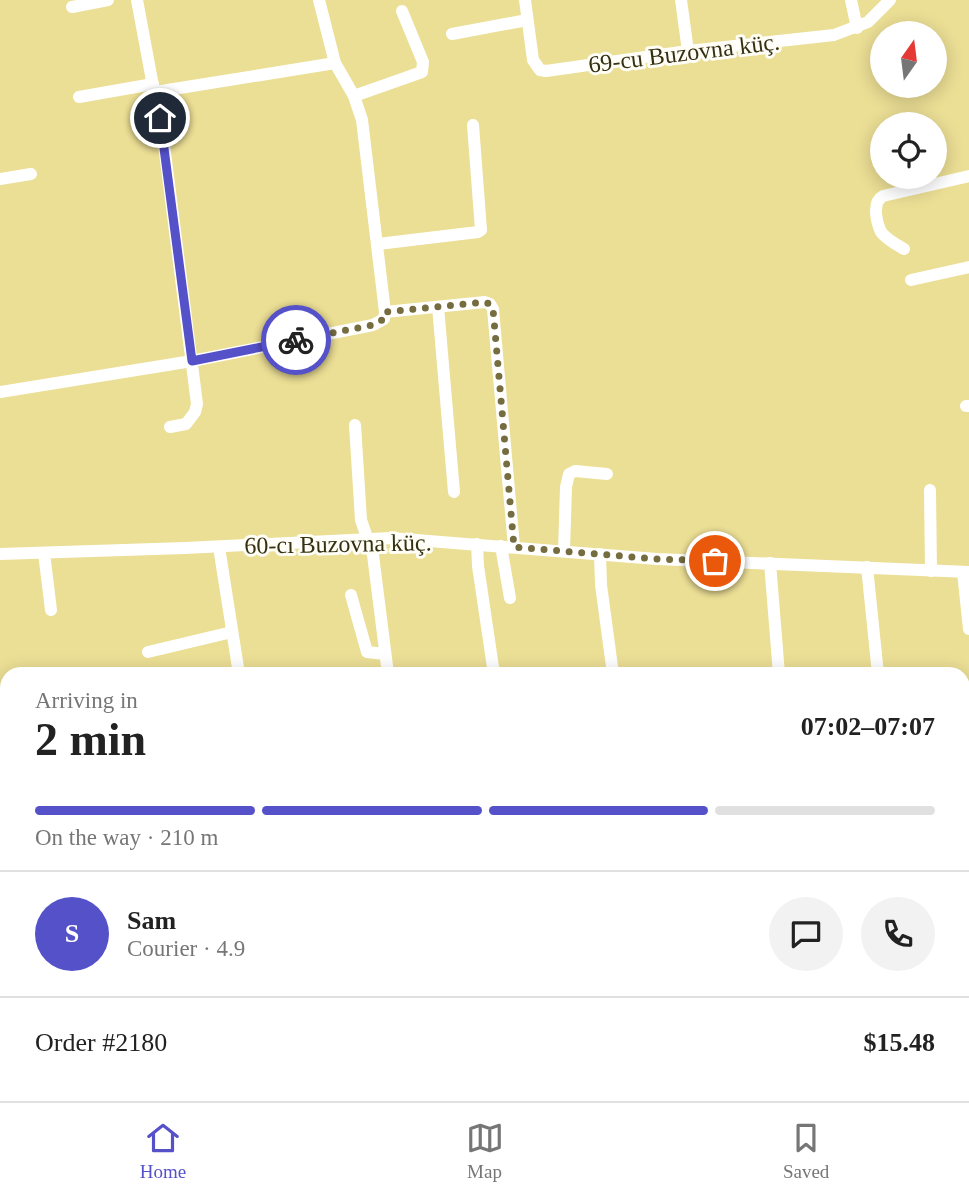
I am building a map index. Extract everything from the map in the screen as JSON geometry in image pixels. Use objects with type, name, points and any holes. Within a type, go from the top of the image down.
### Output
[{"type":"street","points":[[72,7],[108,0]]},
{"type":"street","points":[[137,0],[169,179],[197,404],[195,412],[186,424],[170,426]]},
{"type":"street","points":[[0,392],[192,361],[373,325],[384,319],[362,120],[354,96],[335,63],[319,0]]},
{"type":"street","name":"69-cu Buzovna küç.","points":[[525,0],[533,60],[540,70],[834,36],[868,22],[890,0]]},
{"type":"street","points":[[681,0],[688,51]]},
{"type":"street","points":[[851,0],[857,28]]},
{"type":"street","points":[[354,96],[422,72],[423,62],[402,11]]},
{"type":"street","points":[[452,34],[527,20]]},
{"type":"street","points":[[79,97],[335,63]]},
{"type":"street","points":[[377,244],[481,230],[473,125]]},
{"type":"street","points":[[0,179],[31,174]]},
{"type":"street","points":[[904,249],[881,232],[875,203],[877,199],[969,176]]},
{"type":"street","points":[[911,281],[969,267]]},
{"type":"street","points":[[385,312],[485,302],[493,309],[510,598]]},
{"type":"street","points":[[438,307],[454,492]]},
{"type":"street","points":[[355,425],[361,520],[373,555],[387,667]]},
{"type":"street","points":[[564,551],[566,487],[569,474],[575,471],[607,474]]},
{"type":"street","points":[[930,490],[931,571]]},
{"type":"street","name":"60-cı Buzovna küç.","points":[[0,554],[411,538],[657,559],[966,572]]},
{"type":"street","points":[[477,544],[493,667]]},
{"type":"street","points":[[219,547],[238,667]]},
{"type":"street","points":[[44,553],[51,610]]},
{"type":"street","points":[[600,554],[601,585],[612,667]]},
{"type":"street","points":[[770,563],[778,667]]},
{"type":"street","points":[[867,567],[876,667]]},
{"type":"street","points":[[966,572],[969,629]]},
{"type":"street","points":[[351,595],[367,652],[385,654]]},
{"type":"street","points":[[148,652],[232,632]]},
{"type":"way so far","points":[[296,340],[373,325],[384,319],[385,312],[485,302],[490,304],[493,309],[501,390],[514,547],[715,561]]},
{"type":"route","points":[[160,118],[192,361],[296,340]]}]
